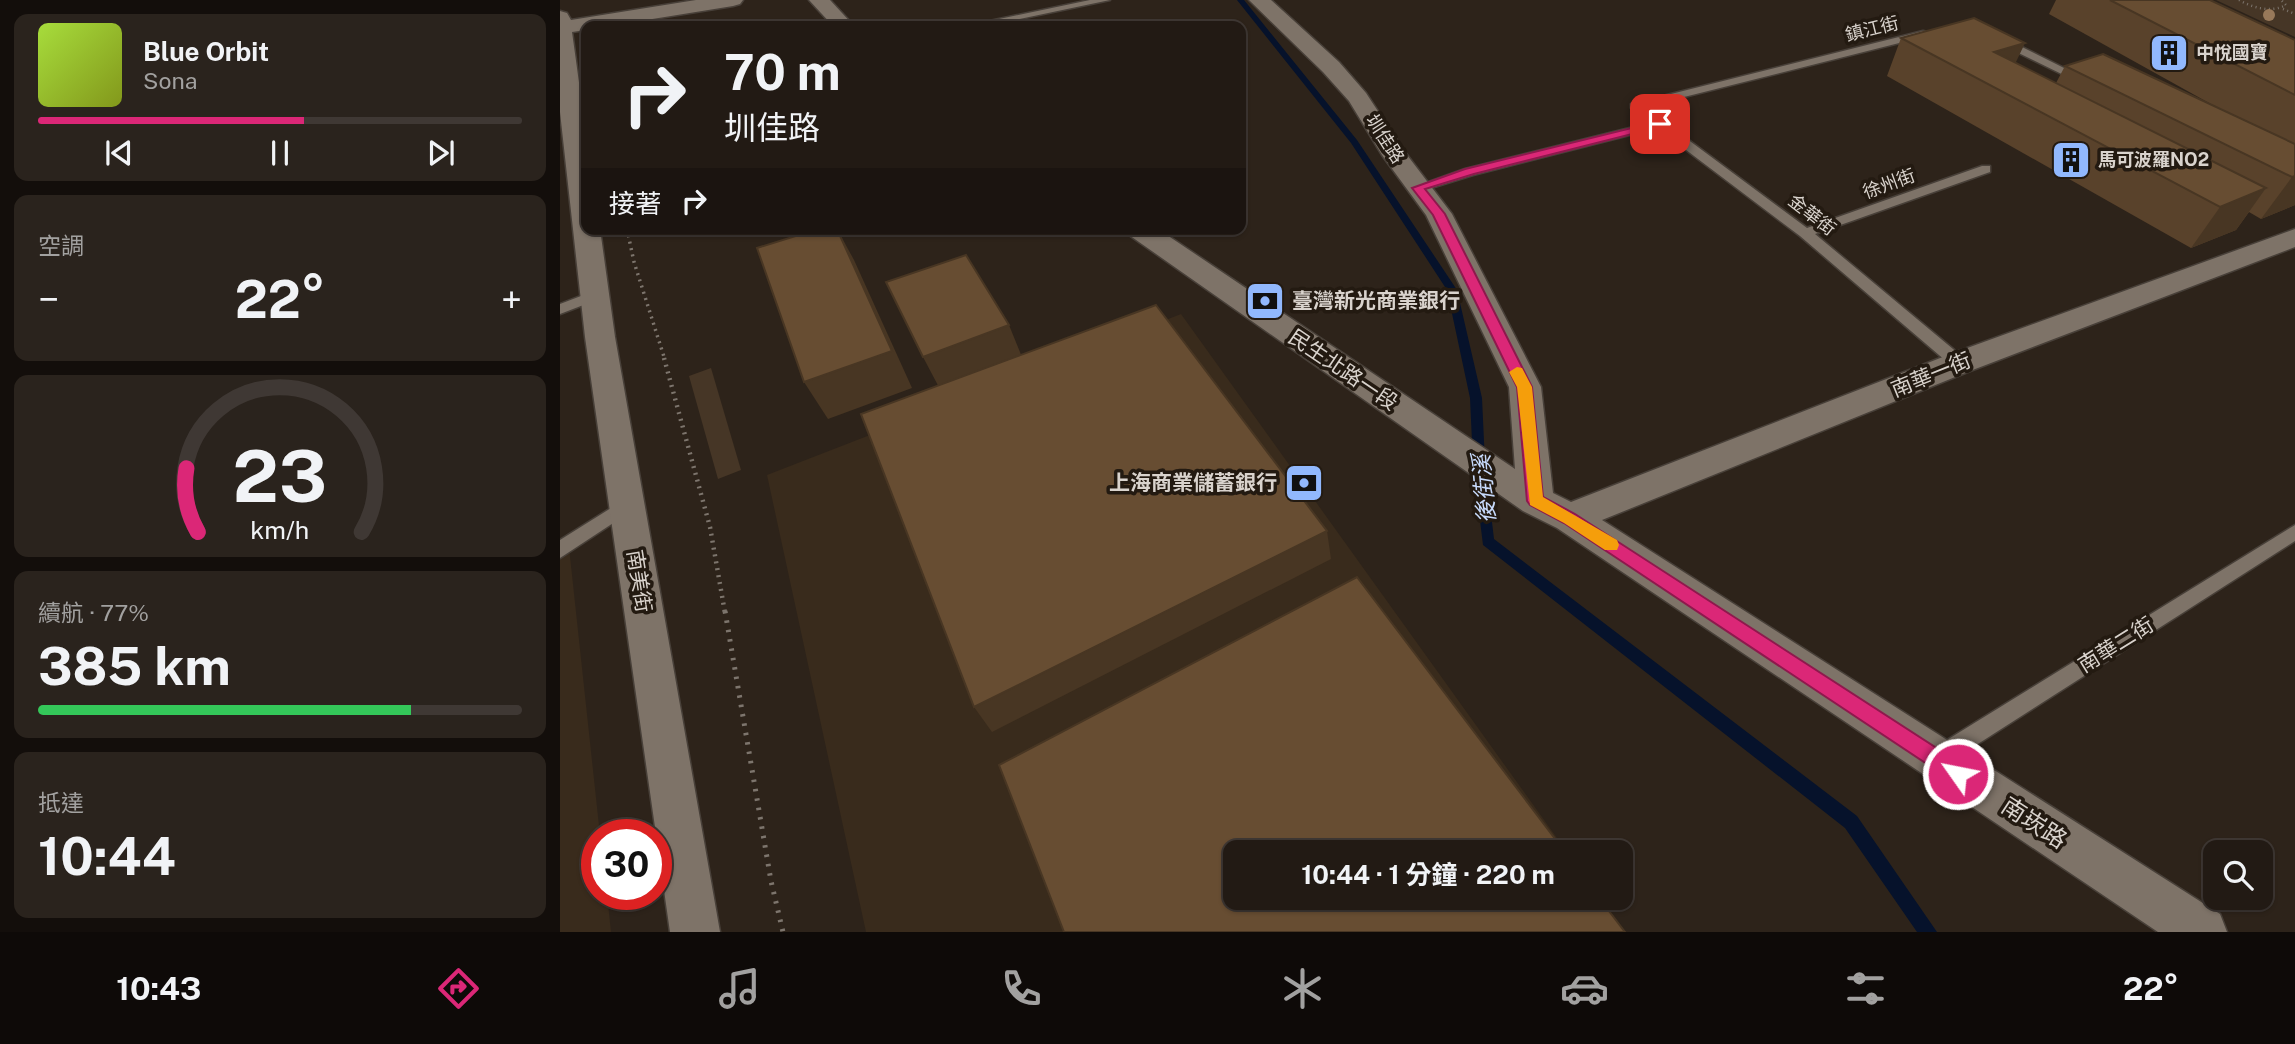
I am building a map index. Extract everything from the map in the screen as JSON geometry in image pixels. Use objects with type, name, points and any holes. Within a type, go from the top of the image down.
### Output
[{"type":"street","points":[[604,0],[608,21],[733,0]]},
{"type":"street","points":[[819,0],[839,21]]},
{"type":"street","name":"圳佳路","points":[[1259,0],[1331,67],[1359,98],[1438,214],[1525,387],[1553,510]]},
{"type":"street","points":[[561,24],[581,23]]},
{"type":"street","name":"南美街","points":[[561,24],[581,188]]},
{"type":"street","name":"南美街","points":[[585,235],[577,302],[626,505],[695,932]]},
{"type":"street","name":"民生北路一段","points":[[1148,235],[1479,463]]},
{"type":"street","name":"南華一街","points":[[1553,510],[1959,363],[2295,237]]},
{"type":"street","name":"南崁路","points":[[1479,463],[2202,932]]},
{"type":"lane","points":[[997,21],[1105,0]]},
{"type":"lane","name":"鎮江街","points":[[1635,106],[1939,30]]},
{"type":"lane","points":[[1990,36],[2100,88]]},
{"type":"lane","name":"金華街","points":[[1635,106],[1805,233],[1959,363]]},
{"type":"lane","points":[[1418,188],[1469,172],[1660,124]]},
{"type":"lane","name":"徐州街","points":[[1805,233],[1986,169]]},
{"type":"lane","points":[[560,550],[626,505]]},
{"type":"lane","name":"南華二街","points":[[1936,759],[2295,532]]},
{"type":"path","points":[[2239,0],[2258,8],[2281,9],[2295,14]]},
{"type":"path","points":[[2281,0],[2286,5],[2281,9]]},
{"type":"path","points":[[628,235],[710,527],[771,881],[783,932]]},
{"type":"shaded area","points":[[2216,0],[2295,0],[2295,37]]},
{"type":"shaded area","points":[[1181,314],[1558,840],[1223,840],[1223,910],[1608,910],[1624,932],[866,932],[767,475]]},
{"type":"shaded area","points":[[711,368],[741,470],[718,479],[689,376]]},
{"type":"shaded area","points":[[569,547],[598,819],[581,819],[581,910],[609,910],[611,932],[560,932],[560,553]]},
{"type":"building","points":[[2110,0],[2210,0],[2295,40],[2295,95]]},
{"type":"building","points":[[1974,18],[2025,43],[1994,52],[2266,188],[2220,207],[1901,38]]},
{"type":"building","points":[[2103,54],[2295,144],[2295,176],[2292,177],[2065,66]]},
{"type":"building","points":[[799,235],[840,235],[892,351],[804,382],[757,248]]},
{"type":"building","points":[[966,255],[1009,325],[923,357],[886,282]]},
{"type":"building","points":[[1156,305],[1327,531],[974,707],[861,414]]},
{"type":"building","points":[[1357,577],[1556,840],[1223,840],[1223,910],[1608,910],[1625,932],[1064,932],[999,765]]},
{"type":"waterway","name":"後街溪","points":[[1240,0],[1354,142],[1452,290],[1476,398],[1479,463],[1488,541],[1851,822],[1928,932]]},
{"type":"slow traffic","points":[[1517,372],[1525,387],[1536,501],[1570,518],[1611,545]]},
{"type":"place","name":"中悅國寶","points":[[2169,53]]},
{"type":"place","name":"馬可波羅NO2","points":[[2071,160]]},
{"type":"place","name":"臺灣新光商業銀行","points":[[1265,301]]},
{"type":"place","name":"上海商業儲蓄銀行","points":[[1304,483]]},
{"type":"route","points":[[1660,124],[1469,172],[1418,188],[1438,214],[1525,387],[1536,501],[1570,518],[1958,774]]}]
